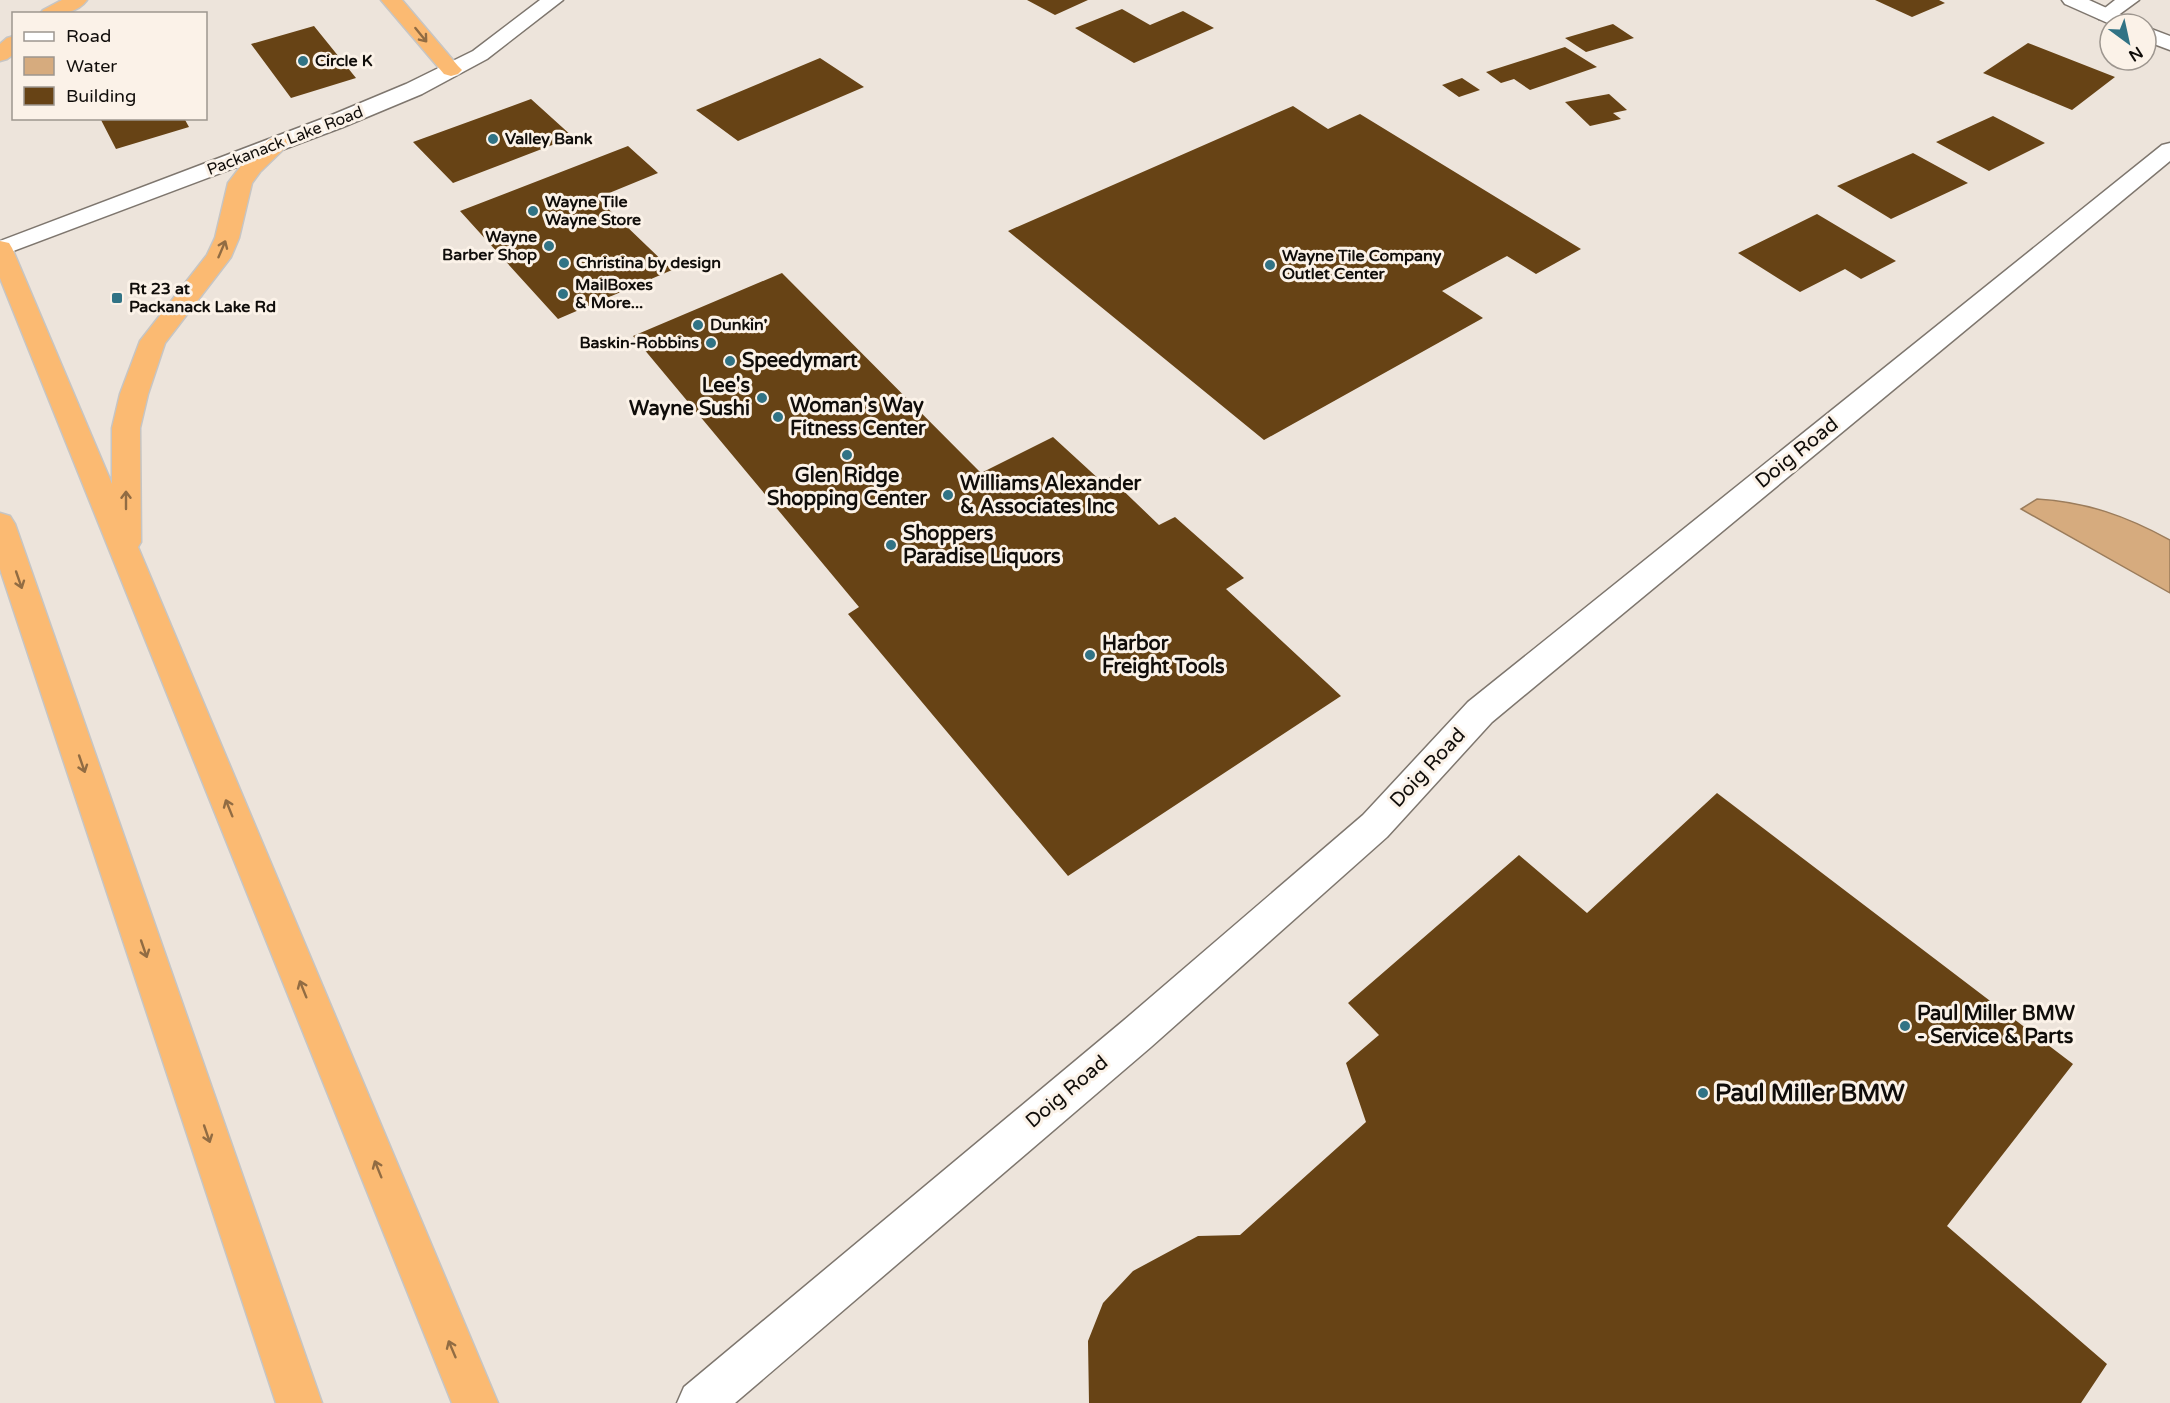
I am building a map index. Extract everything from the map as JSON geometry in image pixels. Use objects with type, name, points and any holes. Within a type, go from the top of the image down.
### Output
[{"type":"highway","points":[[54,12],[77,0]]},
{"type":"highway","points":[[391,0],[451,70]]},
{"type":"highway","points":[[0,55],[12,44]]},
{"type":"highway","points":[[126,559],[126,428],[138,383],[153,341],[219,257],[227,238],[240,183],[252,167],[278,144]]},
{"type":"highway","points":[[0,249],[475,1403]]},
{"type":"highway","points":[[0,524],[298,1403]]},
{"type":"street","name":"Packanack Lake Road","points":[[0,249],[372,108],[480,55],[553,0]]},
{"type":"street","points":[[2072,0],[2099,12]]},
{"type":"street","points":[[2111,12],[2129,0]]},
{"type":"street","name":"Doig Road","points":[[700,1403],[1137,1034],[1375,826],[1480,712],[2170,150]]},
{"type":"water","points":[[2037,499],[2073,503],[2106,512],[2138,524],[2170,540],[2170,593],[2021,509]]},
{"type":"building","points":[[1027,0],[1088,0],[1055,15]]},
{"type":"building","points":[[1875,0],[1939,0],[1945,3],[1912,17]]},
{"type":"building","points":[[1122,9],[1150,25],[1183,11],[1214,28],[1134,63],[1075,28]]},
{"type":"building","points":[[1613,24],[1634,38],[1586,52],[1565,38]]},
{"type":"building","name":"Circle K","points":[[314,26],[356,78],[291,98],[251,44]]},
{"type":"building","points":[[2028,43],[2115,77],[2072,110],[1983,73]]},
{"type":"building","points":[[1565,47],[1597,67],[1530,90],[1514,79],[1501,83],[1486,72]]},
{"type":"building","points":[[820,58],[864,87],[738,141],[696,110]]},
{"type":"building","points":[[1462,78],[1480,90],[1459,97],[1442,85]]},
{"type":"building","points":[[1609,94],[1627,110],[1613,113],[1621,119],[1590,126],[1565,102]]},
{"type":"building","name":"Valley Bank","points":[[531,99],[573,137],[453,183],[413,142]]},
{"type":"building","name":"Wayne Tile Company Outlet Center","points":[[1293,106],[1328,129],[1360,114],[1581,249],[1536,274],[1507,256],[1442,291],[1483,318],[1264,440],[1008,231]]},
{"type":"building","points":[[1993,116],[2045,143],[1989,171],[1936,142]]},
{"type":"building","points":[[101,120],[185,120],[189,127],[116,149]]},
{"type":"building","points":[[628,146],[658,173],[597,198],[672,270],[558,319],[460,211]]},
{"type":"building","points":[[1913,153],[1968,183],[1891,219],[1837,186]]},
{"type":"building","points":[[1817,214],[1896,261],[1861,279],[1845,269],[1800,292],[1738,253]]},
{"type":"building","name":"Harbor Freight Tools","points":[[782,273],[981,473],[1053,437],[1101,481],[1109,477],[1159,525],[1175,517],[1244,578],[1226,589],[1341,696],[1068,876],[848,614],[859,607],[633,336]]},
{"type":"building","points":[[120,293],[124,301],[114,305],[110,296]]},
{"type":"building","name":"Paul Miller BMW","points":[[1717,793],[2073,1064],[1947,1226],[2107,1364],[2081,1403],[1089,1403],[1088,1341],[1103,1303],[1133,1271],[1198,1236],[1240,1235],[1366,1122],[1346,1063],[1379,1035],[1348,1003],[1519,855],[1587,913]]},
{"type":"place","name":"Circle K","points":[[303,61]]},
{"type":"place","name":"Valley Bank","points":[[493,139]]},
{"type":"place","name":"Wayne Tile Wayne Store","points":[[533,211]]},
{"type":"place","name":"Wayne Barber Shop","points":[[549,246]]},
{"type":"place","name":"Christina by design","points":[[564,263]]},
{"type":"place","name":"Wayne Tile Company Outlet Center","points":[[1270,265]]},
{"type":"place","name":"MailBoxes & More...","points":[[563,294]]},
{"type":"place","name":"Rt 23 at Packanack Lake Rd","points":[[117,298]]},
{"type":"place","name":"Dunkin'","points":[[698,325]]},
{"type":"place","name":"Baskin-Robbins","points":[[711,343]]},
{"type":"place","name":"Speedymart","points":[[730,361]]},
{"type":"place","name":"Lee's Wayne Sushi","points":[[762,398]]},
{"type":"place","name":"Woman's Way Fitness Center","points":[[778,417]]},
{"type":"place","name":"Glen Ridge Shopping Center","points":[[847,455]]},
{"type":"place","name":"Williams Alexander & Associates Inc","points":[[948,495]]},
{"type":"place","name":"Shoppers Paradise Liquors","points":[[891,545]]},
{"type":"place","name":"Harbor Freight Tools","points":[[1090,655]]},
{"type":"place","name":"Paul Miller BMW - Service & Parts","points":[[1905,1026]]},
{"type":"place","name":"Paul Miller BMW","points":[[1703,1093]]}]
